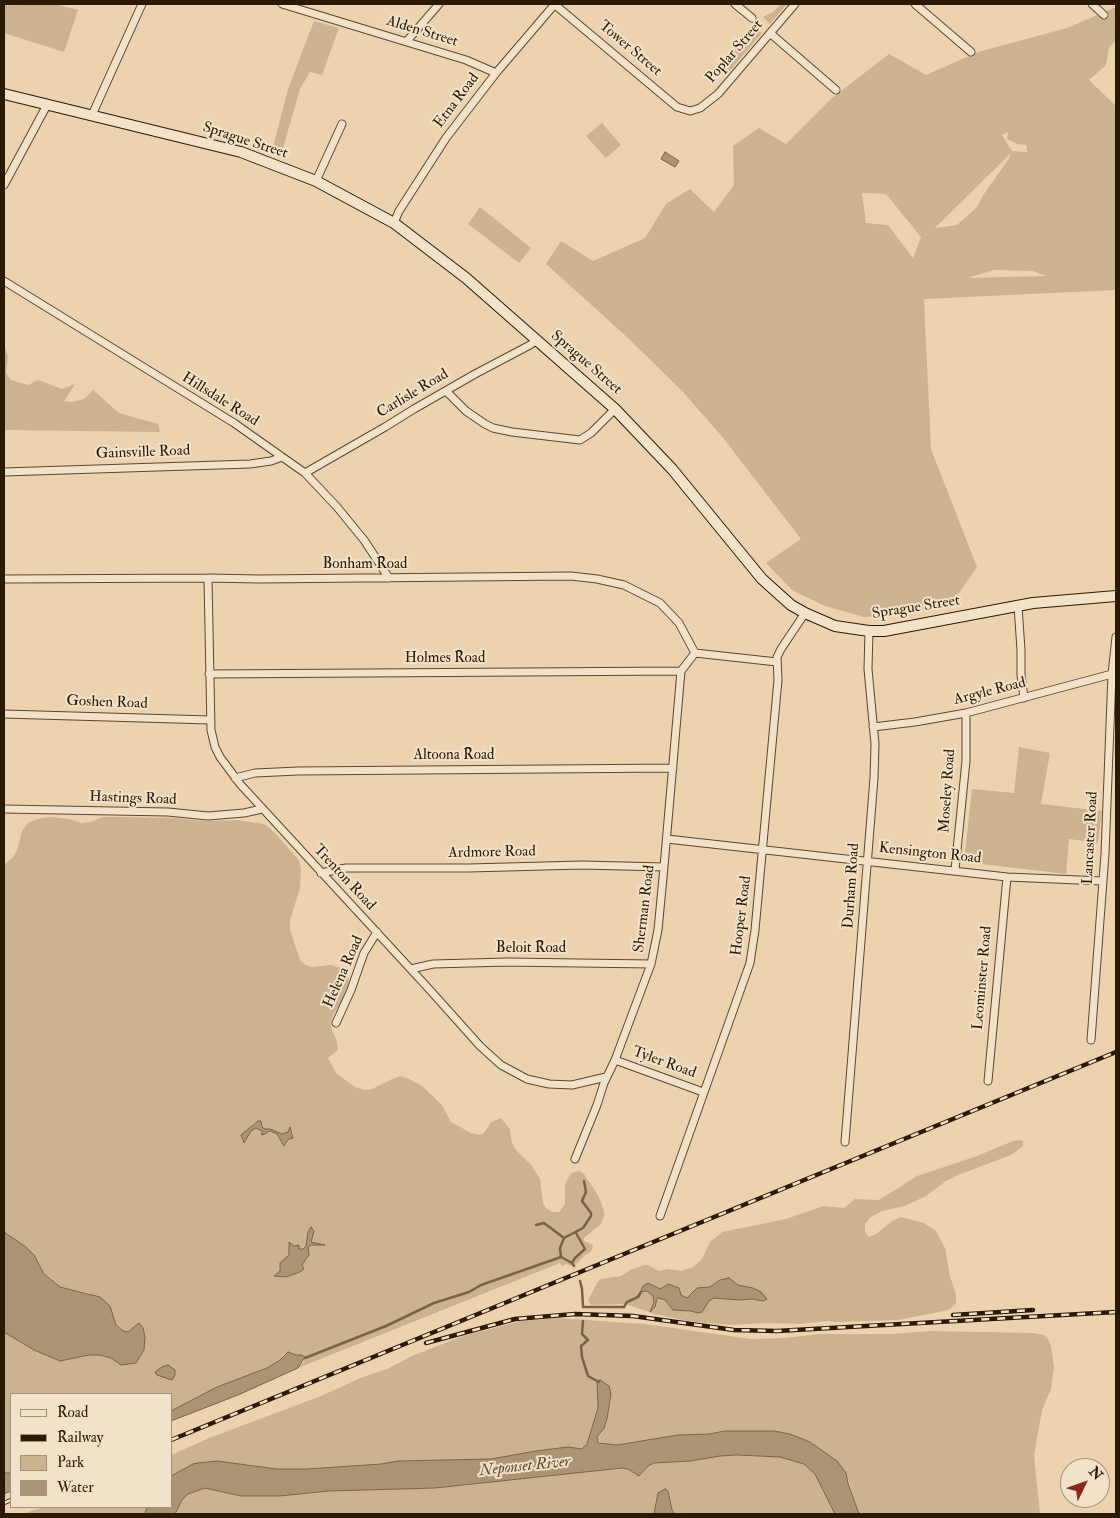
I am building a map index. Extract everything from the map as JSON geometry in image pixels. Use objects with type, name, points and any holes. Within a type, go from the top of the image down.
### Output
[{"type":"main road","name":"Sprague Street","points":[[4,94],[241,152],[316,181],[394,223],[466,278],[615,409],[672,469],[762,579],[791,605],[805,613],[835,626],[884,631],[1057,600],[1116,596]]},
{"type":"street","points":[[92,115],[142,4]]},
{"type":"street","name":"Alden Street","points":[[282,4],[466,60],[496,73]]},
{"type":"street","points":[[407,41],[439,4]]},
{"type":"street","name":"Etna Road","points":[[394,223],[399,211],[446,138],[496,73],[555,4]]},
{"type":"street","name":"Tower Street","points":[[555,4],[677,108],[690,111]]},
{"type":"street","points":[[735,4],[752,18]]},
{"type":"street","name":"Poplar Street","points":[[690,111],[700,108],[718,94],[795,4]]},
{"type":"street","points":[[915,4],[972,52]]},
{"type":"street","points":[[1092,4],[1104,15]]},
{"type":"street","points":[[770,33],[836,90]]},
{"type":"street","points":[[4,185],[47,105]]},
{"type":"street","points":[[316,181],[342,124]]},
{"type":"street","name":"Hillsdale Road","points":[[4,281],[234,423],[305,473],[337,507],[364,540],[389,578]]},
{"type":"street","name":"Carlisle Road","points":[[305,473],[474,374],[537,340]]},
{"type":"street","points":[[446,391],[466,411],[492,428],[580,440],[591,433],[615,409]]},
{"type":"street","name":"Gainsville Road","points":[[4,472],[250,464],[271,461],[282,457]]},
{"type":"street","name":"Bonham Road","points":[[4,578],[259,579],[572,576],[624,585],[650,596],[669,610],[679,623],[695,652]]},
{"type":"street","name":"Trenton Road","points":[[208,578],[210,720],[215,747],[235,778],[262,810],[377,932],[485,1052],[511,1072],[532,1081],[554,1085],[578,1084],[606,1077]]},
{"type":"street","points":[[1018,606],[1024,698]]},
{"type":"street","name":"Hooper Road","points":[[660,1216],[750,963],[763,850],[778,680],[777,662],[781,649],[805,613]]},
{"type":"street","name":"Durham Road","points":[[845,1142],[874,778],[873,727],[868,669],[870,631]]},
{"type":"street","name":"Lancaster Road","points":[[1091,1040],[1102,881],[1112,674],[1116,637]]},
{"type":"street","points":[[681,671],[695,652],[777,662]]},
{"type":"street","name":"Holmes Road","points":[[209,674],[681,671]]},
{"type":"street","name":"Sherman Road","points":[[575,1159],[652,964],[658,930],[674,768],[681,671]]},
{"type":"street","name":"Argyle Road","points":[[873,727],[966,713],[1112,674]]},
{"type":"street","name":"Moseley Road","points":[[955,870],[966,762],[966,713]]},
{"type":"street","name":"Goshen Road","points":[[4,714],[210,720]]},
{"type":"street","name":"Altoona Road","points":[[235,778],[255,773],[298,771],[674,768]]},
{"type":"street","name":"Hastings Road","points":[[4,809],[168,812],[208,816],[262,810]]},
{"type":"street","name":"Kensington Road","points":[[666,840],[1007,876],[1102,881]]},
{"type":"street","name":"Ardmore Road","points":[[321,873],[346,868],[469,868],[582,865],[664,867]]},
{"type":"street","name":"Leominster Road","points":[[988,1081],[1007,876]]},
{"type":"street","name":"Helena Road","points":[[336,1022],[348,998],[364,954],[377,932]]},
{"type":"street","name":"Beloit Road","points":[[411,969],[433,964],[507,962],[652,964]]},
{"type":"street","name":"Tyler Road","points":[[615,1060],[703,1092]]},
{"type":"green space","points":[[4,4],[55,4],[78,10],[64,52],[4,33]]},
{"type":"green space","points":[[782,4],[787,4],[770,24],[763,17],[773,12]]},
{"type":"green space","points":[[1116,7],[1116,40],[1109,48],[1106,65],[1089,80],[1116,106],[1116,290],[924,299],[931,449],[977,567],[952,603],[903,615],[864,617],[825,606],[792,590],[766,563],[801,539],[724,439],[682,391],[627,337],[546,264],[561,241],[593,261],[645,238],[666,204],[690,189],[714,212],[734,185],[733,146],[759,128],[786,144],[832,98],[889,54],[926,75],[978,52],[1067,28]],"holes":[[[1008,132],[1007,139],[1017,144],[1026,145],[1027,152],[1012,151],[1002,135]],[[1011,153],[976,208],[957,225],[935,228]],[[862,193],[886,194],[921,237],[913,258],[888,225],[866,223]],[[994,270],[1033,271],[1046,276],[968,278]]]},
{"type":"green space","points":[[314,21],[339,28],[322,75],[310,72],[300,89],[281,155],[272,151],[288,89]]},
{"type":"green space","points":[[754,27],[762,33],[728,73],[720,66]]},
{"type":"green space","points":[[602,123],[621,145],[606,158],[586,136]]},
{"type":"green space","points":[[480,207],[531,248],[519,263],[468,224]]},
{"type":"green space","points":[[4,344],[8,356],[6,373],[11,380],[28,385],[38,380],[62,389],[75,384],[64,401],[72,402],[84,399],[93,390],[119,413],[158,424],[160,432],[4,430]]},
{"type":"green space","points":[[1019,747],[1050,753],[1041,804],[1102,811],[1098,843],[1069,839],[1066,874],[964,862],[972,789],[1014,793]]},
{"type":"green space","points":[[51,817],[70,819],[81,823],[91,822],[103,817],[173,818],[204,821],[237,820],[264,824],[273,831],[299,860],[301,869],[300,888],[290,920],[290,930],[300,960],[312,967],[331,965],[341,968],[349,979],[340,1005],[331,1021],[338,1050],[328,1058],[337,1074],[355,1087],[365,1090],[372,1089],[400,1076],[409,1079],[422,1086],[442,1105],[451,1122],[471,1133],[479,1135],[484,1133],[491,1122],[501,1118],[510,1129],[515,1149],[532,1166],[540,1179],[543,1203],[552,1212],[559,1212],[565,1204],[565,1184],[571,1173],[580,1171],[598,1195],[604,1211],[601,1224],[584,1238],[584,1241],[593,1246],[591,1252],[575,1265],[567,1264],[562,1266],[560,1263],[298,1368],[305,1361],[298,1355],[284,1354],[280,1360],[267,1368],[217,1387],[172,1410],[172,1393],[10,1393],[10,1473],[4,1473],[4,1332],[34,1350],[60,1361],[89,1355],[100,1355],[111,1358],[121,1365],[132,1329],[128,1332],[123,1331],[116,1325],[110,1306],[89,1293],[60,1287],[51,1281],[26,1247],[4,1232],[4,865],[13,857],[17,850],[22,831],[28,823],[37,819]],"holes":[[[261,1121],[262,1127],[282,1134],[288,1132],[290,1128],[293,1133],[284,1146],[280,1137],[274,1132],[263,1133],[256,1128],[251,1131],[244,1143],[241,1137],[254,1123]],[[311,1227],[313,1236],[310,1242],[323,1245],[311,1245],[308,1247],[308,1258],[302,1265],[304,1269],[286,1277],[275,1275],[280,1271],[289,1255],[291,1244],[299,1250],[306,1246],[308,1232]]]},
{"type":"green space","points":[[1013,1141],[1023,1141],[1023,1146],[1011,1155],[958,1175],[946,1181],[926,1196],[905,1206],[882,1211],[871,1217],[865,1224],[865,1232],[869,1237],[901,1217],[924,1223],[936,1231],[945,1248],[950,1276],[956,1295],[956,1303],[949,1310],[898,1320],[731,1325],[688,1321],[655,1314],[625,1304],[592,1305],[588,1301],[601,1279],[621,1276],[630,1270],[644,1265],[659,1271],[668,1269],[682,1271],[693,1267],[702,1259],[710,1242],[722,1232],[786,1219],[823,1206],[844,1208],[855,1199],[879,1200],[917,1176],[977,1156]],"holes":[[[729,1278],[738,1285],[753,1288],[763,1301],[714,1298],[698,1313],[667,1304],[665,1300],[659,1298],[651,1311],[654,1298],[651,1293],[644,1291],[648,1283],[660,1289],[666,1284],[679,1290],[681,1295],[687,1298],[697,1288],[710,1287],[720,1280]]]},
{"type":"green space","points":[[557,1318],[645,1324],[751,1339],[821,1334],[892,1334],[931,1331],[1033,1333],[1044,1335],[1051,1346],[1054,1367],[1051,1389],[1042,1410],[1034,1455],[1040,1514],[859,1514],[847,1476],[837,1461],[810,1442],[783,1432],[725,1431],[709,1434],[678,1435],[617,1445],[601,1444],[597,1439],[606,1423],[611,1399],[598,1380],[598,1408],[587,1444],[582,1449],[568,1447],[491,1459],[398,1461],[382,1464],[307,1469],[277,1469],[211,1461],[185,1468],[172,1475],[172,1455],[209,1438],[321,1396],[463,1336],[521,1321]]},
{"type":"green space","points":[[737,1455],[780,1457],[804,1464],[815,1474],[827,1494],[835,1514],[675,1514],[672,1510],[668,1491],[658,1493],[654,1514],[175,1514],[182,1500],[188,1494],[205,1488],[241,1496],[279,1496],[329,1491],[435,1488],[622,1468],[628,1469],[636,1475],[641,1475],[648,1466],[654,1463]]},
{"type":"green space","points":[[40,1508],[147,1508],[145,1514],[23,1514]]},
{"type":"water","points":[[665,152],[679,161],[675,167],[661,159]]},
{"type":"water","points":[[258,1121],[261,1121],[262,1127],[265,1129],[282,1134],[288,1132],[290,1127],[293,1138],[289,1139],[284,1146],[277,1134],[270,1131],[263,1135],[261,1134],[263,1133],[262,1131],[256,1128],[251,1131],[244,1143],[241,1135]]},
{"type":"water","points":[[311,1227],[314,1231],[311,1242],[325,1245],[311,1245],[308,1247],[309,1255],[302,1265],[304,1269],[300,1272],[286,1277],[274,1276],[280,1271],[280,1263],[289,1255],[289,1242],[294,1246],[299,1245],[299,1249],[303,1249],[306,1246],[308,1232]]},
{"type":"water","points":[[4,1232],[26,1247],[34,1255],[44,1274],[60,1287],[100,1297],[110,1306],[116,1325],[123,1331],[128,1332],[139,1323],[143,1328],[145,1337],[144,1350],[136,1363],[121,1365],[111,1358],[100,1355],[89,1355],[60,1361],[34,1350],[4,1332]]},
{"type":"water","points":[[729,1278],[738,1285],[761,1292],[767,1299],[763,1301],[714,1298],[709,1301],[702,1312],[698,1313],[673,1310],[665,1300],[659,1298],[655,1307],[650,1312],[654,1302],[653,1296],[647,1291],[641,1292],[643,1286],[648,1283],[660,1289],[668,1284],[679,1288],[681,1295],[687,1298],[697,1288],[710,1287],[720,1280]]},
{"type":"water","points":[[288,1352],[305,1357],[298,1368],[238,1395],[172,1421],[172,1410],[217,1387],[267,1368],[280,1360]]},
{"type":"water","points":[[168,1365],[175,1370],[172,1380],[157,1375],[155,1372]]},
{"type":"water","name":"Neponset River","points":[[600,1380],[609,1386],[611,1394],[607,1419],[604,1428],[597,1437],[598,1443],[617,1445],[678,1435],[709,1434],[725,1431],[774,1431],[790,1434],[810,1442],[837,1461],[846,1473],[859,1514],[835,1514],[815,1474],[804,1464],[780,1457],[737,1455],[654,1463],[648,1466],[639,1476],[628,1469],[622,1468],[435,1488],[329,1491],[279,1496],[241,1496],[205,1488],[188,1494],[182,1500],[175,1514],[145,1514],[147,1508],[172,1508],[172,1475],[198,1463],[217,1461],[277,1469],[307,1469],[398,1461],[491,1459],[568,1447],[582,1449],[587,1444],[598,1408],[597,1381]]},
{"type":"water","points":[[4,1473],[10,1473],[10,1491],[4,1494]]},
{"type":"water","points":[[665,1489],[668,1491],[672,1510],[675,1514],[654,1514],[658,1493]]},
{"type":"waterway","points":[[572,1263],[561,1257],[560,1248],[564,1238],[583,1228],[591,1216],[591,1213],[582,1201],[586,1192],[584,1181]]},
{"type":"waterway","points":[[536,1225],[544,1223],[564,1238]]},
{"type":"waterway","points":[[574,1266],[572,1263],[575,1258],[585,1249],[576,1233]]},
{"type":"waterway","points":[[305,1358],[386,1326],[434,1303],[469,1292],[481,1285],[561,1257]]},
{"type":"waterway","points":[[580,1281],[583,1306]]},
{"type":"waterway","points":[[583,1307],[624,1307],[627,1302],[638,1297],[641,1292]]},
{"type":"waterway","points":[[583,1321],[582,1334],[588,1340],[581,1346],[582,1357],[588,1376],[599,1382]]},
{"type":"railway","points":[[172,1440],[1116,1052]]},
{"type":"railway","points":[[953,1315],[1033,1310]]},
{"type":"railway","points":[[426,1343],[515,1319],[575,1314],[633,1316],[734,1330],[777,1331],[1116,1312]]},
{"type":"railway","points":[[4,1503],[10,1500]]}]
